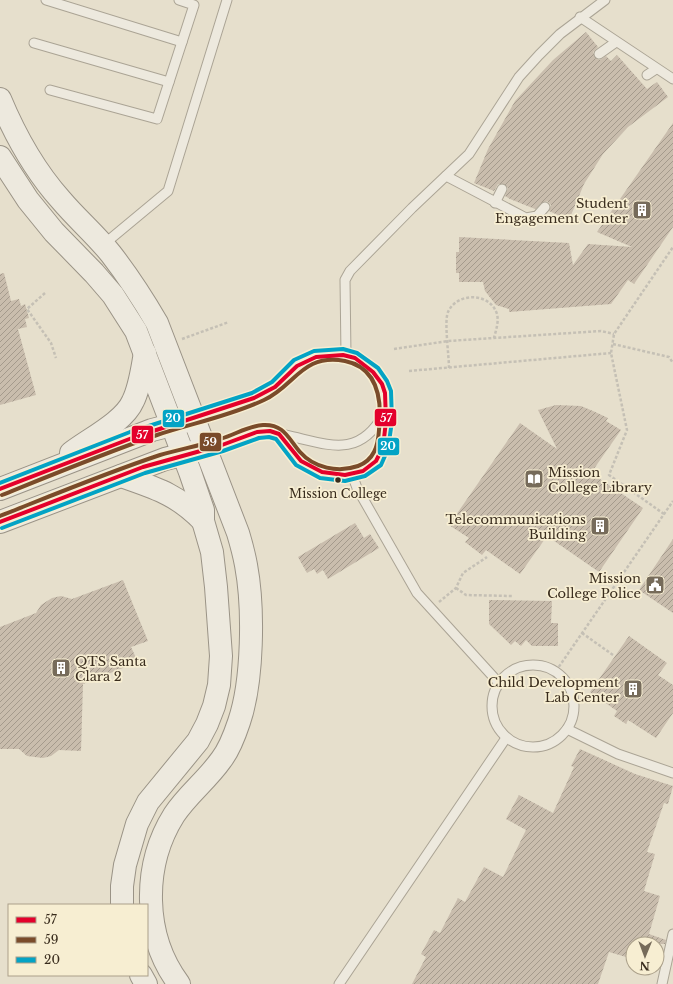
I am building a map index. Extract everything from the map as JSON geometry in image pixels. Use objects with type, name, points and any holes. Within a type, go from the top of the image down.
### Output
[{"type":"street","points":[[0,99],[22,145],[39,172],[60,200],[103,245],[144,299],[157,323],[238,533],[246,565],[249,598],[249,669],[245,701],[239,722],[222,760],[186,798],[161,840],[150,887],[151,913],[164,958],[179,984]]},
{"type":"street","points":[[0,157],[25,194],[54,232],[94,273],[128,315],[145,353],[203,510],[203,521],[212,552],[221,656],[219,684],[208,724],[198,741],[148,802],[137,824],[125,865],[122,886],[122,904]]},
{"type":"street","points":[[53,468],[124,414],[133,403],[145,353]]},
{"type":"street","points":[[0,489],[152,430],[194,419]]},
{"type":"street","points":[[0,522],[121,476],[183,455],[206,449]]},
{"type":"street","points":[[121,476],[178,499],[188,506],[203,521]]},
{"type":"lane","points":[[46,0],[182,42]]},
{"type":"lane","points":[[50,90],[157,119],[194,5],[179,0]]},
{"type":"lane","points":[[103,245],[168,191],[227,0]]},
{"type":"lane","points":[[346,355],[345,280],[348,275],[393,227],[469,154],[519,77],[560,34],[580,17],[605,0]]},
{"type":"lane","points":[[580,17],[673,79]]},
{"type":"lane","points":[[34,42],[169,82]]},
{"type":"lane","points":[[600,54],[616,42]]},
{"type":"lane","points":[[647,75],[656,69]]},
{"type":"lane","points":[[446,176],[526,218],[537,216],[545,207]]},
{"type":"lane","points":[[495,203],[502,189]]},
{"type":"lane","points":[[194,419],[217,412],[272,390],[282,382],[293,368],[307,360],[325,355],[346,355],[362,363],[376,374],[384,387],[386,412],[381,453],[374,465],[352,474],[337,476],[316,471],[307,466],[294,453],[282,434]]},
{"type":"lane","points":[[206,449],[254,433],[268,431],[324,445],[348,444],[362,440],[376,430],[386,412]]},
{"type":"lane","points":[[352,474],[357,488],[392,552],[417,593],[498,682]]},
{"type":"lane","points":[[538,665],[556,671],[566,680],[572,691],[575,704],[573,718],[567,730],[557,739],[545,746],[531,747],[518,745],[506,738],[498,728],[492,711],[493,693],[498,682],[507,673],[518,667],[538,665]]},
{"type":"lane","points":[[567,730],[618,754],[673,773]]},
{"type":"lane","points":[[339,984],[506,738]]},
{"type":"lane","points":[[662,984],[673,934]]},
{"type":"path","points":[[664,514],[609,475],[627,430],[611,353],[614,334],[673,247]]},
{"type":"path","points":[[45,293],[27,309],[51,343],[56,358]]},
{"type":"path","points":[[449,368],[448,313],[454,303],[466,297],[479,297],[488,302],[496,313],[498,325],[494,338]]},
{"type":"path","points":[[180,340],[229,322]]},
{"type":"path","points":[[394,349],[448,341],[601,331],[614,334]]},
{"type":"path","points":[[612,344],[669,357],[673,363]]},
{"type":"path","points":[[409,371],[611,353]]},
{"type":"path","points":[[556,671],[673,501]]},
{"type":"path","points":[[431,608],[456,588],[463,573],[487,557]]},
{"type":"path","points":[[456,588],[466,596],[512,596]]},
{"type":"path","points":[[582,633],[613,655]]},
{"type":"building","points":[[586,32],[598,47],[593,52],[596,59],[600,60],[606,56],[611,61],[617,55],[647,89],[657,82],[668,97],[628,127],[603,154],[584,184],[569,220],[549,211],[551,205],[547,201],[541,203],[535,209],[510,199],[505,196],[508,188],[504,184],[498,184],[494,191],[474,183],[488,149],[515,101],[553,60]]},
{"type":"building","name":"Student Engagement Center","points":[[673,123],[673,227],[634,284],[628,280],[611,304],[509,312],[509,309],[496,305],[485,291],[483,282],[459,282],[459,273],[456,273],[456,252],[459,252],[459,237],[569,243],[573,265],[588,244],[632,247],[597,232]]},
{"type":"building","points":[[4,273],[11,301],[19,299],[21,306],[25,304],[29,318],[25,319],[27,327],[18,329],[36,395],[0,405],[0,274]]},
{"type":"building","name":"Mission College Library","points":[[556,405],[581,406],[608,418],[606,421],[621,430],[591,473],[643,508],[599,572],[547,536],[520,574],[486,550],[482,555],[465,542],[469,538],[449,525],[520,423],[557,449],[538,410]]},
{"type":"building","points":[[355,523],[364,538],[370,534],[379,548],[328,579],[323,570],[317,574],[314,569],[307,573],[298,557]]},
{"type":"building","points":[[673,539],[673,613],[639,590]]},
{"type":"building","name":"QTS Santa Clara 2","points":[[123,580],[148,641],[131,647],[138,662],[83,684],[81,751],[59,750],[51,756],[43,758],[27,756],[19,749],[0,749],[0,627],[36,613],[41,605],[52,598],[61,596],[72,599]]},
{"type":"building","points":[[489,600],[552,601],[551,623],[558,623],[558,646],[532,646],[526,640],[521,646],[515,641],[511,645],[489,624]]},
{"type":"building","name":"Child Development Lab Center","points":[[629,636],[667,663],[658,675],[673,685],[673,713],[656,738],[628,720],[626,724],[614,716],[617,711],[590,692]]},
{"type":"building","points":[[580,749],[635,774],[673,786],[668,804],[664,803],[647,852],[655,854],[644,891],[660,896],[649,934],[655,936],[625,936],[625,957],[609,952],[598,984],[412,984],[426,957],[421,954],[434,930],[440,933],[458,898],[465,902],[484,867],[503,877],[526,830],[506,819],[519,795],[553,813],[574,767],[571,766]]},
{"type":"transit line","name":"20","points":[[0,483],[130,432],[252,393],[272,382],[294,360],[314,351],[343,349],[357,353],[378,368],[387,381],[391,391],[392,421],[388,449],[381,465],[365,476],[345,481],[320,478],[296,465],[276,439],[269,437],[259,438],[223,451],[145,473],[2,528]]},
{"type":"transit line","name":"57","points":[[0,489],[132,438],[254,398],[275,387],[297,366],[316,357],[343,355],[355,358],[373,372],[382,384],[385,393],[386,421],[383,447],[376,461],[363,471],[345,475],[322,472],[301,461],[279,434],[270,431],[257,432],[222,445],[143,467],[0,522]]},
{"type":"transit line","name":"59","points":[[0,516],[80,484],[160,455],[263,425],[270,425],[281,429],[300,452],[312,462],[327,468],[335,469],[358,466],[368,460],[374,452],[378,442],[380,419],[379,398],[371,379],[365,371],[356,365],[345,361],[330,360],[319,362],[300,372],[275,394],[251,406],[138,442],[2,495]]},
{"type":"place","name":"Student Engagement Center","points":[[642,210]]},
{"type":"place","name":"Mission College Library","points":[[534,479]]},
{"type":"place","name":"Mission College","points":[[338,480]]},
{"type":"place","name":"Telecommunications Building","points":[[600,526]]},
{"type":"place","name":"Mission College Police","points":[[655,585]]},
{"type":"place","name":"QTS Santa Clara 2","points":[[61,668]]},
{"type":"place","name":"Child Development Lab Center","points":[[633,689]]}]
